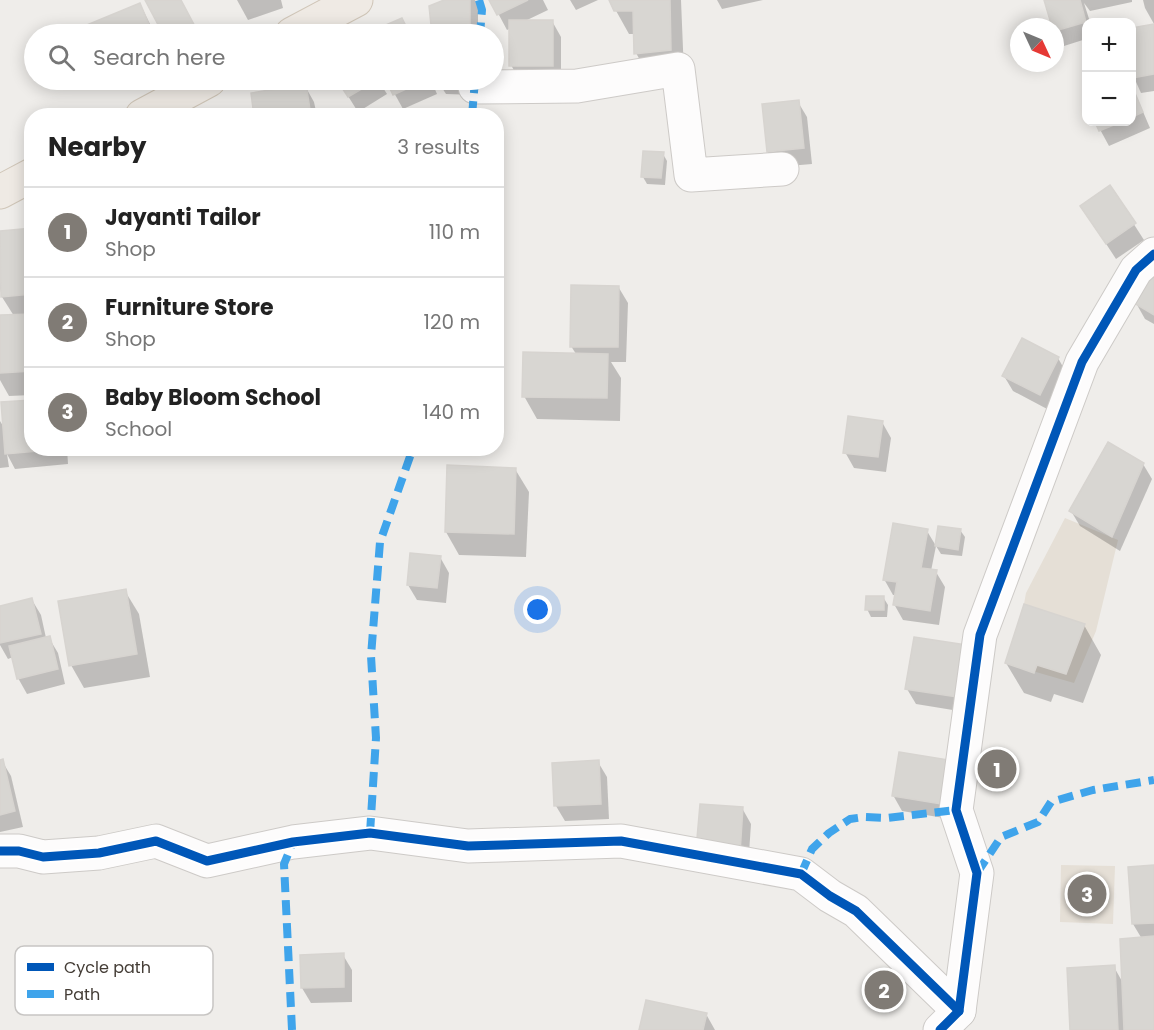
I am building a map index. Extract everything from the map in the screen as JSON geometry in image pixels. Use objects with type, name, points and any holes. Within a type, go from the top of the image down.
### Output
[{"type":"main road","points":[[311,24],[356,0]]},
{"type":"main road","points":[[157,108],[190,90]]},
{"type":"main road","points":[[0,192],[24,179]]},
{"type":"street","points":[[504,87],[577,86],[678,69],[692,175],[782,169]]},
{"type":"street","points":[[950,1021],[977,873],[956,810],[981,635],[1082,362],[1136,270],[1154,254]]},
{"type":"street","points":[[0,851],[19,851],[44,857],[99,853],[156,841],[207,861],[293,842],[370,833],[468,846],[621,841],[801,874],[830,896],[856,911],[950,1021]]},
{"type":"shaded area","points":[[1065,518],[1118,540],[1096,631],[1074,683],[1005,663],[1026,593]]},
{"type":"shaded area","points":[[1061,865],[1115,866],[1113,924],[1060,922]]},
{"type":"building","points":[[145,0],[181,0],[194,24],[158,24]]},
{"type":"building","points":[[444,0],[470,0],[470,24],[431,24],[429,6]]},
{"type":"building","points":[[489,0],[528,0],[497,15]]},
{"type":"building","points":[[609,0],[670,0],[671,50],[634,54],[633,11],[614,11]]},
{"type":"building","points":[[1044,0],[1080,0],[1085,18],[1082,18],[1082,23],[1064,28],[1064,18],[1049,18]]},
{"type":"building","points":[[140,3],[149,24],[89,24]]},
{"type":"building","points":[[402,18],[405,24],[388,24]]},
{"type":"building","points":[[509,20],[553,20],[553,66],[509,66]]},
{"type":"building","points":[[1154,24],[1154,74],[1136,77],[1136,27]]},
{"type":"building","points":[[269,90],[307,90],[310,108],[253,108],[251,93]]},
{"type":"building","points":[[343,90],[360,90],[348,97]]},
{"type":"building","points":[[391,90],[404,90],[393,95]]},
{"type":"building","points":[[1136,95],[1143,112],[1136,115]]},
{"type":"building","points":[[799,100],[804,148],[767,152],[762,104]]},
{"type":"building","points":[[1097,126],[1111,126],[1099,131]]},
{"type":"building","points":[[643,151],[664,152],[661,178],[641,177]]},
{"type":"building","points":[[1110,185],[1136,223],[1106,244],[1080,206]]},
{"type":"building","points":[[24,229],[24,295],[1,297],[0,231]]},
{"type":"building","points":[[1154,267],[1154,315],[1134,303]]},
{"type":"building","points":[[571,285],[619,286],[618,347],[570,347]]},
{"type":"building","points":[[24,314],[24,372],[0,373],[0,315]]},
{"type":"building","points":[[1022,338],[1059,357],[1040,395],[1002,376]]},
{"type":"building","points":[[523,352],[608,354],[607,398],[522,397]]},
{"type":"building","points":[[24,401],[24,452],[5,454],[1,402]]},
{"type":"building","points":[[848,416],[883,421],[878,457],[843,453]]},
{"type":"building","points":[[1108,442],[1144,463],[1112,537],[1069,511]]},
{"type":"building","points":[[447,465],[516,468],[514,534],[445,532]]},
{"type":"building","points":[[893,523],[928,529],[921,568],[937,570],[930,611],[893,605],[897,582],[883,580]]},
{"type":"building","points":[[938,526],[961,529],[958,550],[935,546]]},
{"type":"building","points":[[410,553],[441,556],[437,588],[407,585]]},
{"type":"building","points":[[126,589],[137,654],[69,666],[58,601]]},
{"type":"building","points":[[866,596],[884,596],[884,610],[865,610]]},
{"type":"building","points":[[32,598],[41,634],[0,643],[0,606]]},
{"type":"building","points":[[1024,604],[1085,624],[1066,674],[1037,665],[1034,673],[1005,663]]},
{"type":"building","points":[[50,636],[58,669],[17,679],[9,646]]},
{"type":"building","points":[[914,637],[966,645],[957,697],[905,689]]},
{"type":"building","points":[[899,752],[949,760],[941,804],[892,796]]},
{"type":"building","points":[[3,759],[15,811],[0,815],[0,760]]},
{"type":"building","points":[[599,760],[601,804],[554,806],[552,763]]},
{"type":"building","points":[[700,804],[743,807],[740,853],[696,850]]},
{"type":"building","points":[[1154,865],[1154,923],[1132,924],[1128,867]]},
{"type":"building","points":[[1154,936],[1154,1030],[1124,1030],[1120,939]]},
{"type":"building","points":[[344,953],[344,987],[301,988],[300,955]]},
{"type":"building","points":[[1115,965],[1118,1030],[1070,1030],[1067,968]]},
{"type":"building","points":[[646,1000],[707,1013],[703,1030],[639,1030]]},
{"type":"marked path","points":[[479,0],[482,10],[481,24]]},
{"type":"marked path","points":[[473,108],[474,90]]},
{"type":"marked path","points":[[370,833],[376,738],[371,656],[380,542],[410,456]]},
{"type":"marked path","points":[[977,873],[1001,837],[1038,822],[1051,802],[1093,790],[1154,780]]},
{"type":"marked path","points":[[801,874],[812,849],[829,833],[850,819],[887,818],[956,810]]},
{"type":"marked path","points":[[292,1030],[284,864],[293,842]]},
{"type":"cycle path","points":[[940,1030],[959,1011],[977,873],[956,810],[980,635],[1082,362],[1136,270],[1154,254]]},
{"type":"cycle path","points":[[0,851],[19,851],[43,857],[99,853],[156,841],[207,861],[293,842],[370,833],[468,846],[621,841],[801,874],[830,896],[856,911],[959,1011]]},
{"type":"place","name":"Jayanti Tailor","points":[[997,769]]},
{"type":"place","name":"Baby Bloom School","points":[[1087,894]]},
{"type":"place","name":"Furniture Store","points":[[884,990]]}]
